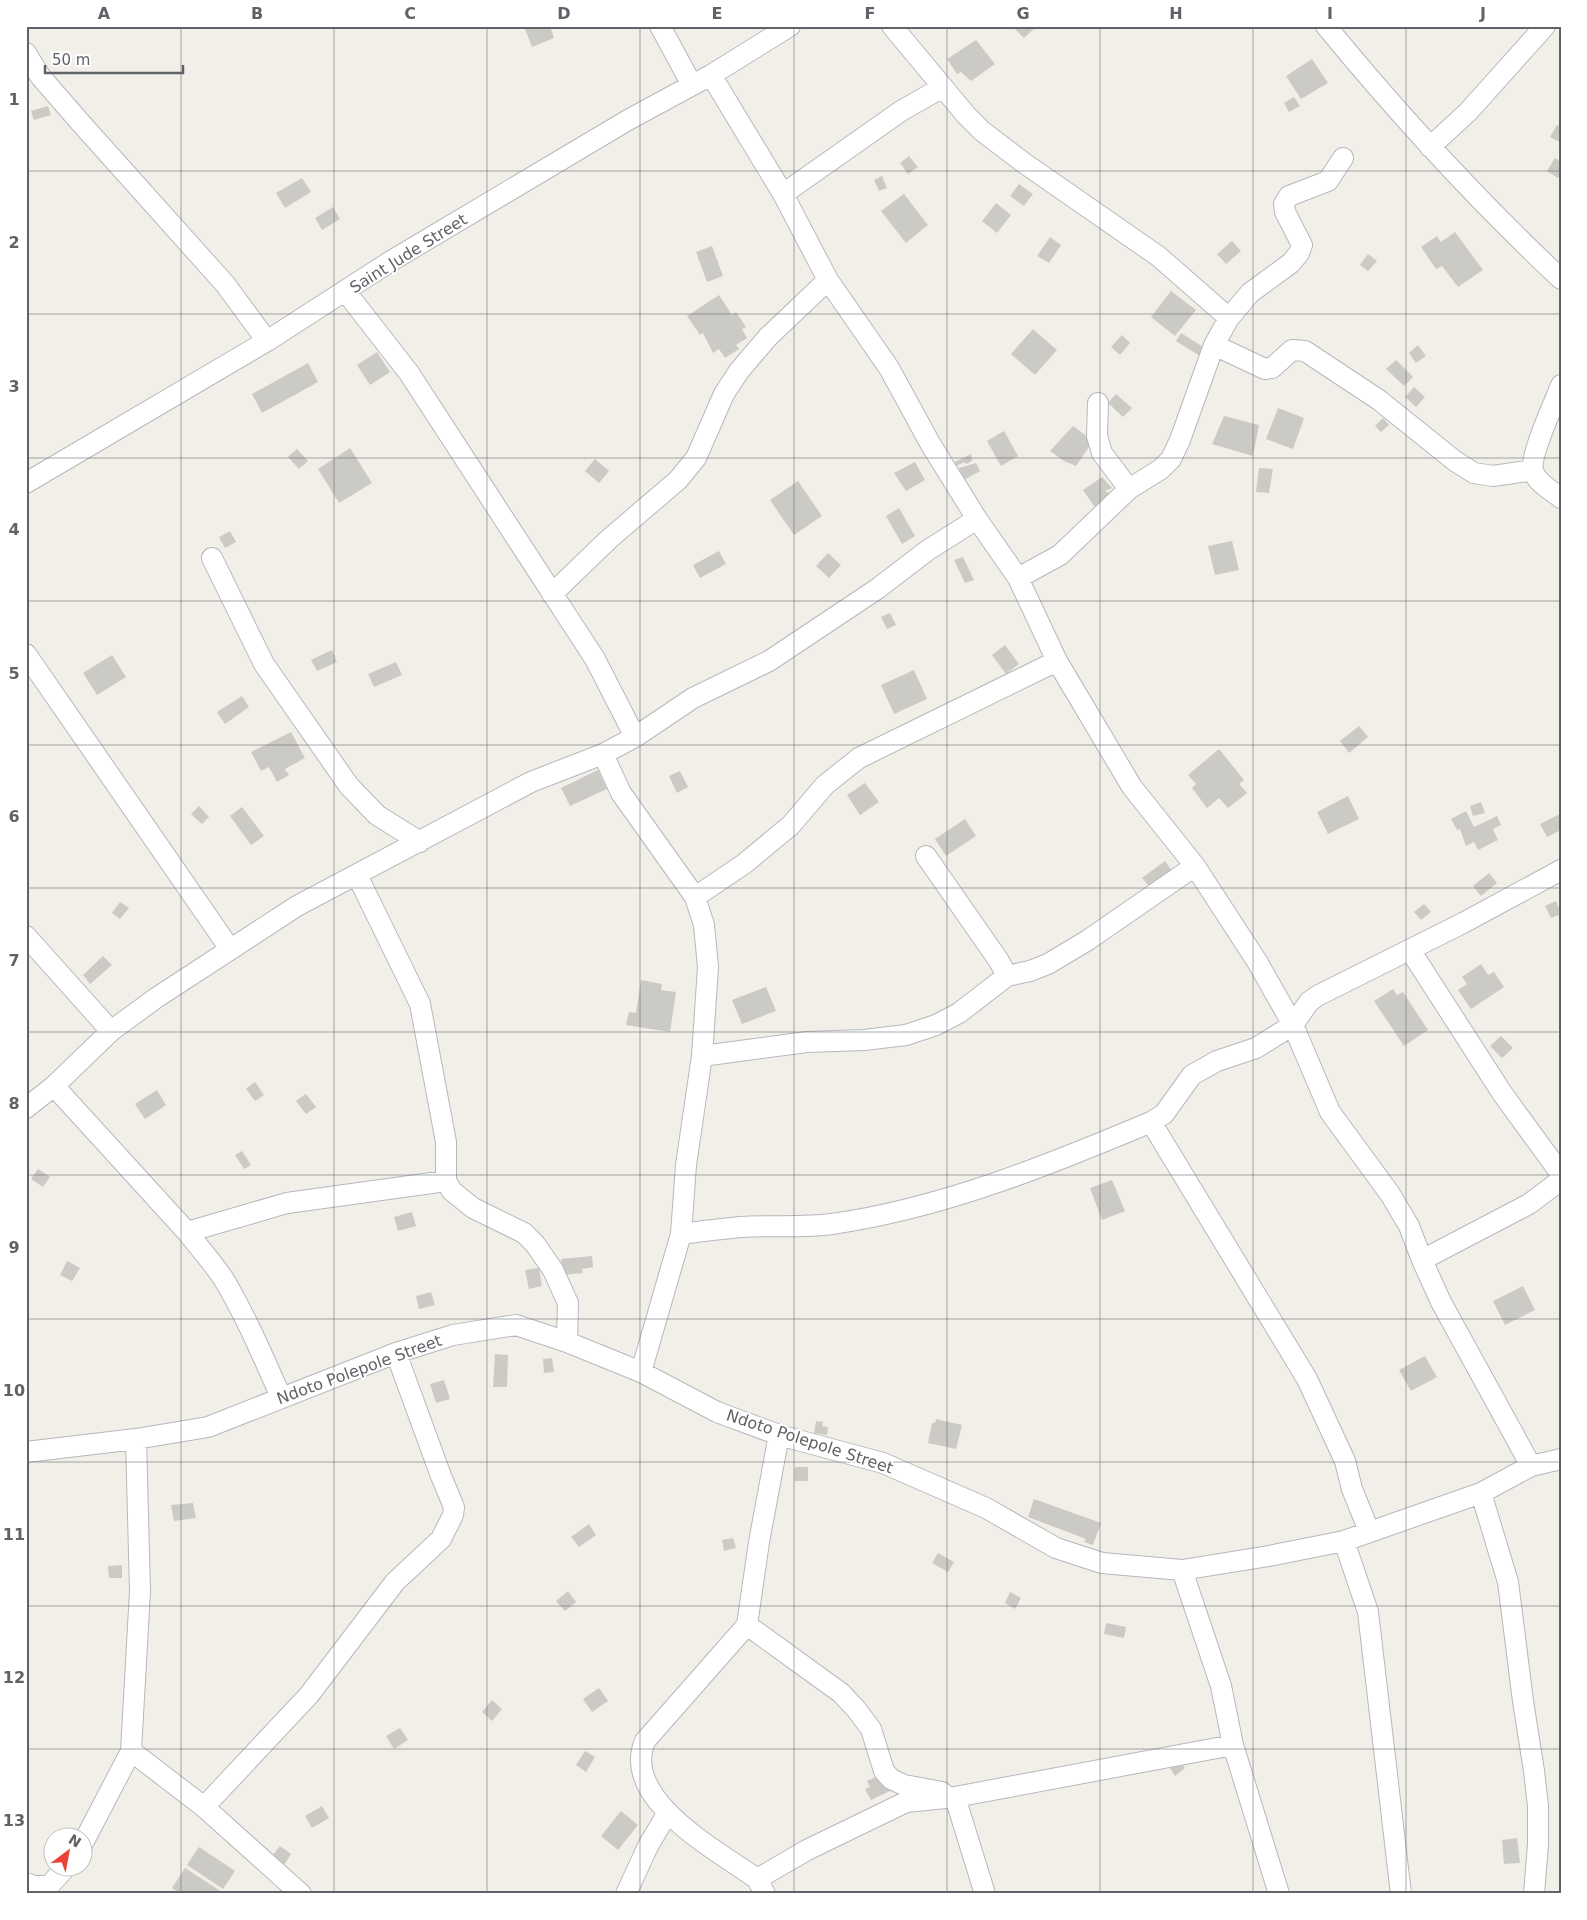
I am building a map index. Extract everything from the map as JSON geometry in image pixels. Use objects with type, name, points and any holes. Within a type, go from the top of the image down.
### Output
[{"type":"street","points":[[660,26],[692,85]]},
{"type":"street","name":"Saint Jude Street","points":[[26,483],[267,341],[346,292],[391,261],[628,120],[711,75],[790,26]]},
{"type":"street","points":[[892,26],[943,88],[982,131],[1024,163],[1158,256],[1229,318]]},
{"type":"street","points":[[1326,26],[1430,147],[1483,205],[1561,279]]},
{"type":"street","points":[[1430,147],[1468,112],[1545,26]]},
{"type":"street","points":[[26,53],[40,76],[225,284],[267,341]]},
{"type":"street","points":[[711,75],[783,194],[828,280],[889,368],[931,445],[977,519],[1018,578],[1057,661],[1132,787],[1195,866],[1226,911],[1293,1025],[1330,1112],[1390,1194],[1409,1226],[1441,1302],[1531,1466]]},
{"type":"street","points":[[783,194],[901,111],[943,88]]},
{"type":"street","points":[[1018,578],[1060,555],[1129,489],[1161,469],[1171,459],[1180,440],[1214,345],[1229,318],[1250,293],[1291,263],[1299,253],[1302,245],[1285,212],[1284,204],[1289,196],[1328,181],[1343,158]]},
{"type":"street","points":[[552,594],[609,539],[684,473],[696,458],[724,394],[739,371],[768,337],[828,280]]},
{"type":"street","points":[[346,292],[409,373],[595,659],[635,737]]},
{"type":"street","points":[[1214,345],[1266,369],[1272,368],[1292,350],[1304,351],[1379,400],[1455,461],[1474,473],[1493,476],[1533,470]]},
{"type":"street","points":[[1561,385],[1535,454],[1533,470],[1541,482],[1561,498]]},
{"type":"street","points":[[1098,403],[1097,436],[1102,453],[1129,489]]},
{"type":"street","points":[[26,1108],[54,1086],[111,1031],[230,949],[297,906],[531,782],[603,754],[635,737],[693,698],[769,661],[877,590],[928,550],[977,519]]},
{"type":"street","points":[[212,558],[264,664],[343,779],[377,815],[420,842]]},
{"type":"street","points":[[26,654],[230,949]]},
{"type":"street","points":[[695,897],[744,864],[790,825],[825,785],[859,758],[1057,661]]},
{"type":"street","points":[[603,754],[621,793],[695,897],[704,925],[708,967],[702,1056],[686,1165],[681,1234],[640,1372]]},
{"type":"street","points":[[926,856],[999,961],[1007,976]]},
{"type":"street","points":[[702,1056],[807,1042],[864,1040],[906,1035],[936,1025],[959,1012],[1007,976],[1030,971],[1048,964],[1088,940],[1195,866]]},
{"type":"street","points":[[681,1234],[742,1227],[800,1228],[881,1215],[987,1186],[1050,1164],[1152,1122],[1164,1114],[1192,1075],[1206,1065],[1256,1048],[1293,1025],[1309,1002],[1316,996],[1410,950],[1561,870]]},
{"type":"street","points":[[357,875],[420,1004],[446,1142],[446,1181],[452,1191],[473,1208],[524,1233],[535,1244],[553,1270],[568,1303],[566,1342]]},
{"type":"street","points":[[26,936],[111,1031]]},
{"type":"street","points":[[1410,950],[1502,1093],[1561,1174]]},
{"type":"street","points":[[54,1086],[187,1232],[222,1278],[249,1328],[281,1397]]},
{"type":"street","points":[[1152,1122],[1307,1379],[1345,1461],[1352,1489],[1369,1530]]},
{"type":"street","points":[[1422,1260],[1529,1204],[1561,1180]]},
{"type":"street","points":[[187,1232],[287,1203],[446,1181]]},
{"type":"street","name":"Ndoto Polepole Street","points":[[26,1452],[136,1439],[208,1426],[396,1353],[453,1335],[516,1325],[566,1342],[640,1372],[717,1412],[779,1435],[891,1466],[986,1508],[1056,1548],[1102,1564],[1182,1570],[1269,1556],[1344,1541],[1369,1530],[1481,1493],[1531,1466],[1561,1459]]},
{"type":"street","points":[[204,1807],[309,1695],[394,1582],[441,1539],[454,1515],[454,1507],[396,1353]]},
{"type":"street","points":[[779,1435],[759,1542],[747,1625],[645,1741],[640,1753],[640,1770],[648,1788],[667,1814],[761,1886],[823,1841],[906,1802],[963,1795],[1233,1745]]},
{"type":"street","points":[[91,1828],[131,1751],[140,1591],[136,1439]]},
{"type":"street","points":[[1481,1493],[1508,1582],[1534,1771],[1538,1806],[1538,1844],[1534,1894]]},
{"type":"street","points":[[1344,1541],[1368,1612],[1401,1894]]},
{"type":"street","points":[[1182,1570],[1221,1686],[1233,1745],[1279,1894]]},
{"type":"street","points":[[747,1625],[841,1692],[856,1708],[871,1729],[884,1771],[891,1779],[904,1785],[963,1795]]},
{"type":"street","points":[[131,1751],[204,1807],[301,1894]]},
{"type":"street","points":[[963,1795],[985,1894]]},
{"type":"street","points":[[626,1894],[648,1846],[667,1814]]},
{"type":"street","points":[[26,1883],[33,1886],[49,1886],[56,1878]]},
{"type":"building","points":[[524,26],[550,26],[554,38],[532,47]]},
{"type":"building","points":[[1012,26],[1037,26],[1024,38]]},
{"type":"building","points":[[976,40],[995,64],[971,81],[961,72],[957,74],[947,59]]},
{"type":"building","points":[[1312,59],[1328,83],[1301,99],[1286,76]]},
{"type":"building","points":[[1294,97],[1300,106],[1289,112],[1284,103]]},
{"type":"building","points":[[48,106],[51,115],[34,120],[31,111]]},
{"type":"building","points":[[1557,125],[1561,127],[1561,143],[1550,137]]},
{"type":"building","points":[[909,156],[918,167],[908,174],[900,163]]},
{"type":"building","points":[[1555,158],[1561,162],[1561,174],[1558,178],[1547,171]]},
{"type":"building","points":[[882,176],[887,188],[879,191],[874,180]]},
{"type":"building","points":[[302,178],[311,192],[285,208],[276,193]]},
{"type":"building","points":[[1019,184],[1033,194],[1024,206],[1010,196]]},
{"type":"building","points":[[904,194],[928,225],[906,243],[881,211]]},
{"type":"building","points":[[996,203],[1011,215],[997,233],[982,221]]},
{"type":"building","points":[[333,207],[340,219],[322,230],[315,218]]},
{"type":"building","points":[[1455,232],[1483,270],[1458,287],[1442,266],[1436,269],[1421,247],[1437,236],[1441,242]]},
{"type":"building","points":[[1050,237],[1061,245],[1049,263],[1037,256]]},
{"type":"building","points":[[1232,241],[1241,251],[1226,264],[1217,254]]},
{"type":"building","points":[[712,246],[723,276],[707,282],[696,252]]},
{"type":"building","points":[[1368,254],[1377,261],[1368,271],[1360,265]]},
{"type":"building","points":[[1171,291],[1196,310],[1175,336],[1151,317]]},
{"type":"building","points":[[719,295],[732,315],[736,312],[746,327],[742,329],[747,338],[736,345],[739,349],[725,358],[719,349],[713,353],[703,333],[700,335],[687,316]]},
{"type":"building","points":[[1033,329],[1057,350],[1035,375],[1011,354]]},
{"type":"building","points":[[1181,333],[1208,350],[1203,358],[1176,341]]},
{"type":"building","points":[[1122,335],[1130,343],[1120,355],[1111,347]]},
{"type":"building","points":[[1418,345],[1426,356],[1416,363],[1409,353]]},
{"type":"building","points":[[377,352],[390,372],[370,385],[357,365]]},
{"type":"building","points":[[1396,360],[1413,377],[1404,386],[1386,369]]},
{"type":"building","points":[[308,363],[318,382],[262,413],[252,394]]},
{"type":"building","points":[[1414,387],[1425,397],[1416,407],[1405,397]]},
{"type":"building","points":[[1116,394],[1132,408],[1123,417],[1108,403]]},
{"type":"building","points":[[1278,408],[1304,418],[1293,449],[1266,439]]},
{"type":"building","points":[[1224,416],[1259,425],[1253,456],[1212,444]]},
{"type":"building","points":[[1383,418],[1389,425],[1381,432],[1375,426]]},
{"type":"building","points":[[1073,426],[1093,441],[1076,466],[1064,461],[1050,451]]},
{"type":"building","points":[[1004,431],[1018,456],[1001,466],[987,441]]},
{"type":"building","points":[[350,448],[372,483],[339,503],[318,469]]},
{"type":"building","points":[[297,449],[308,461],[299,469],[288,457]]},
{"type":"building","points":[[971,454],[972,461],[956,466],[955,462]]},
{"type":"building","points":[[595,459],[609,471],[599,483],[585,471]]},
{"type":"building","points":[[915,462],[925,480],[906,491],[894,473]]},
{"type":"building","points":[[976,463],[980,471],[964,480],[959,468]]},
{"type":"building","points":[[1259,468],[1273,469],[1269,493],[1256,492]]},
{"type":"building","points":[[1102,477],[1112,488],[1105,491],[1113,495],[1110,501],[1094,506],[1083,490]]},
{"type":"building","points":[[798,481],[822,516],[794,535],[770,500]]},
{"type":"building","points":[[899,508],[915,536],[902,544],[886,516]]},
{"type":"building","points":[[230,531],[236,542],[225,548],[219,537]]},
{"type":"building","points":[[1232,541],[1239,570],[1215,575],[1208,546]]},
{"type":"building","points":[[719,551],[726,564],[700,578],[693,565]]},
{"type":"building","points":[[828,553],[841,565],[829,578],[816,566]]},
{"type":"building","points":[[963,557],[974,580],[965,583],[954,560]]},
{"type":"building","points":[[890,613],[896,625],[887,629],[881,617]]},
{"type":"building","points":[[1005,645],[1019,664],[1006,674],[992,655]]},
{"type":"building","points":[[332,650],[337,662],[317,671],[311,660]]},
{"type":"building","points":[[112,655],[126,677],[97,695],[83,673]]},
{"type":"building","points":[[396,662],[402,675],[374,687],[368,674]]},
{"type":"building","points":[[914,670],[927,699],[894,714],[881,685]]},
{"type":"building","points":[[242,696],[249,707],[225,724],[217,712]]},
{"type":"building","points":[[1359,726],[1368,737],[1349,753],[1340,741]]},
{"type":"building","points":[[291,732],[305,758],[285,769],[289,775],[277,782],[269,767],[261,771],[251,752]]},
{"type":"building","points":[[1219,749],[1244,780],[1239,784],[1247,793],[1228,808],[1219,798],[1207,808],[1192,788],[1196,784],[1188,775]]},
{"type":"building","points":[[598,770],[607,789],[570,806],[561,788]]},
{"type":"building","points":[[680,771],[688,787],[677,793],[669,776]]},
{"type":"building","points":[[865,783],[879,802],[860,815],[847,795]]},
{"type":"building","points":[[1348,796],[1359,819],[1328,834],[1317,812]]},
{"type":"building","points":[[1481,802],[1485,813],[1473,816],[1470,806]]},
{"type":"building","points":[[199,806],[209,817],[202,824],[191,814]]},
{"type":"building","points":[[242,807],[264,836],[251,845],[230,816]]},
{"type":"building","points":[[1466,811],[1474,827],[1497,816],[1501,825],[1493,829],[1498,840],[1478,850],[1474,842],[1466,846],[1460,829],[1457,830],[1451,819]]},
{"type":"building","points":[[1560,814],[1561,830],[1547,837],[1540,824]]},
{"type":"building","points":[[965,819],[976,836],[946,856],[935,839]]},
{"type":"building","points":[[1165,861],[1174,874],[1152,890],[1142,878]]},
{"type":"building","points":[[1489,873],[1497,883],[1481,896],[1473,886]]},
{"type":"building","points":[[1556,901],[1561,914],[1551,918],[1545,906]]},
{"type":"building","points":[[120,902],[129,908],[120,919],[112,913]]},
{"type":"building","points":[[1424,904],[1431,912],[1421,920],[1414,912]]},
{"type":"building","points":[[103,956],[112,965],[90,984],[83,975]]},
{"type":"building","points":[[1481,964],[1488,975],[1494,972],[1504,987],[1471,1009],[1458,990],[1467,984],[1462,977]]},
{"type":"building","points":[[641,980],[662,984],[661,990],[676,992],[670,1032],[626,1025],[629,1012],[636,1013]]},
{"type":"building","points":[[766,987],[776,1011],[742,1024],[732,1000]]},
{"type":"building","points":[[1393,989],[1397,995],[1403,992],[1428,1030],[1404,1046],[1374,1001]]},
{"type":"building","points":[[1501,1036],[1513,1048],[1502,1058],[1490,1046]]},
{"type":"building","points":[[255,1082],[264,1095],[255,1101],[246,1089]]},
{"type":"building","points":[[157,1090],[166,1105],[145,1119],[135,1104]]},
{"type":"building","points":[[306,1094],[316,1107],[306,1114],[296,1101]]},
{"type":"building","points":[[242,1151],[251,1165],[244,1169],[235,1155]]},
{"type":"building","points":[[38,1169],[50,1177],[43,1187],[31,1179]]},
{"type":"building","points":[[1112,1180],[1125,1211],[1102,1220],[1090,1188]]},
{"type":"building","points":[[412,1212],[416,1226],[398,1231],[394,1217]]},
{"type":"building","points":[[592,1256],[593,1267],[582,1269],[583,1273],[563,1275],[561,1259]]},
{"type":"building","points":[[67,1261],[80,1268],[72,1281],[60,1275]]},
{"type":"building","points":[[539,1268],[542,1286],[529,1289],[525,1270]]},
{"type":"building","points":[[1523,1286],[1535,1310],[1505,1325],[1493,1301]]},
{"type":"building","points":[[431,1292],[435,1305],[419,1309],[416,1296]]},
{"type":"building","points":[[495,1354],[508,1355],[507,1387],[493,1387]]},
{"type":"building","points":[[1425,1356],[1437,1377],[1411,1391],[1399,1370]]},
{"type":"building","points":[[552,1358],[554,1372],[544,1373],[543,1359]]},
{"type":"building","points":[[444,1380],[450,1399],[436,1403],[430,1384]]},
{"type":"building","points":[[936,1419],[962,1425],[956,1449],[928,1443],[932,1423],[935,1423]]},
{"type":"building","points":[[816,1421],[823,1422],[822,1426],[828,1427],[827,1435],[814,1433]]},
{"type":"building","points":[[795,1467],[808,1467],[808,1481],[794,1481]]},
{"type":"building","points":[[1034,1499],[1101,1523],[1093,1545],[1084,1542],[1086,1539],[1028,1517]]},
{"type":"building","points":[[193,1503],[196,1518],[174,1521],[171,1505]]},
{"type":"building","points":[[589,1524],[596,1535],[579,1547],[571,1537]]},
{"type":"building","points":[[733,1538],[736,1548],[724,1551],[722,1540]]},
{"type":"building","points":[[938,1553],[954,1562],[948,1572],[932,1563]]},
{"type":"building","points":[[122,1565],[122,1578],[109,1578],[108,1566]]},
{"type":"building","points":[[568,1591],[576,1602],[565,1611],[556,1601]]},
{"type":"building","points":[[1010,1592],[1021,1598],[1015,1609],[1005,1603]]},
{"type":"building","points":[[1106,1623],[1126,1627],[1124,1638],[1104,1634]]},
{"type":"building","points":[[599,1688],[608,1701],[592,1712],[583,1699]]},
{"type":"building","points":[[492,1700],[502,1709],[492,1721],[482,1712]]},
{"type":"building","points":[[400,1728],[408,1740],[394,1749],[386,1736]]},
{"type":"building","points":[[585,1751],[595,1757],[586,1772],[576,1765]]},
{"type":"building","points":[[1180,1761],[1185,1768],[1175,1776],[1170,1768]]},
{"type":"building","points":[[880,1775],[892,1790],[871,1800],[865,1789],[870,1787],[867,1781]]},
{"type":"building","points":[[322,1806],[329,1818],[312,1828],[305,1816]]},
{"type":"building","points":[[621,1811],[638,1825],[618,1850],[601,1836]]},
{"type":"building","points":[[1517,1838],[1520,1863],[1504,1864],[1502,1840]]},
{"type":"building","points":[[280,1846],[291,1854],[284,1865],[272,1856]]},
{"type":"building","points":[[199,1847],[235,1871],[223,1889],[187,1865]]},
{"type":"building","points":[[185,1868],[222,1892],[221,1894],[181,1894],[172,1888]]}]
